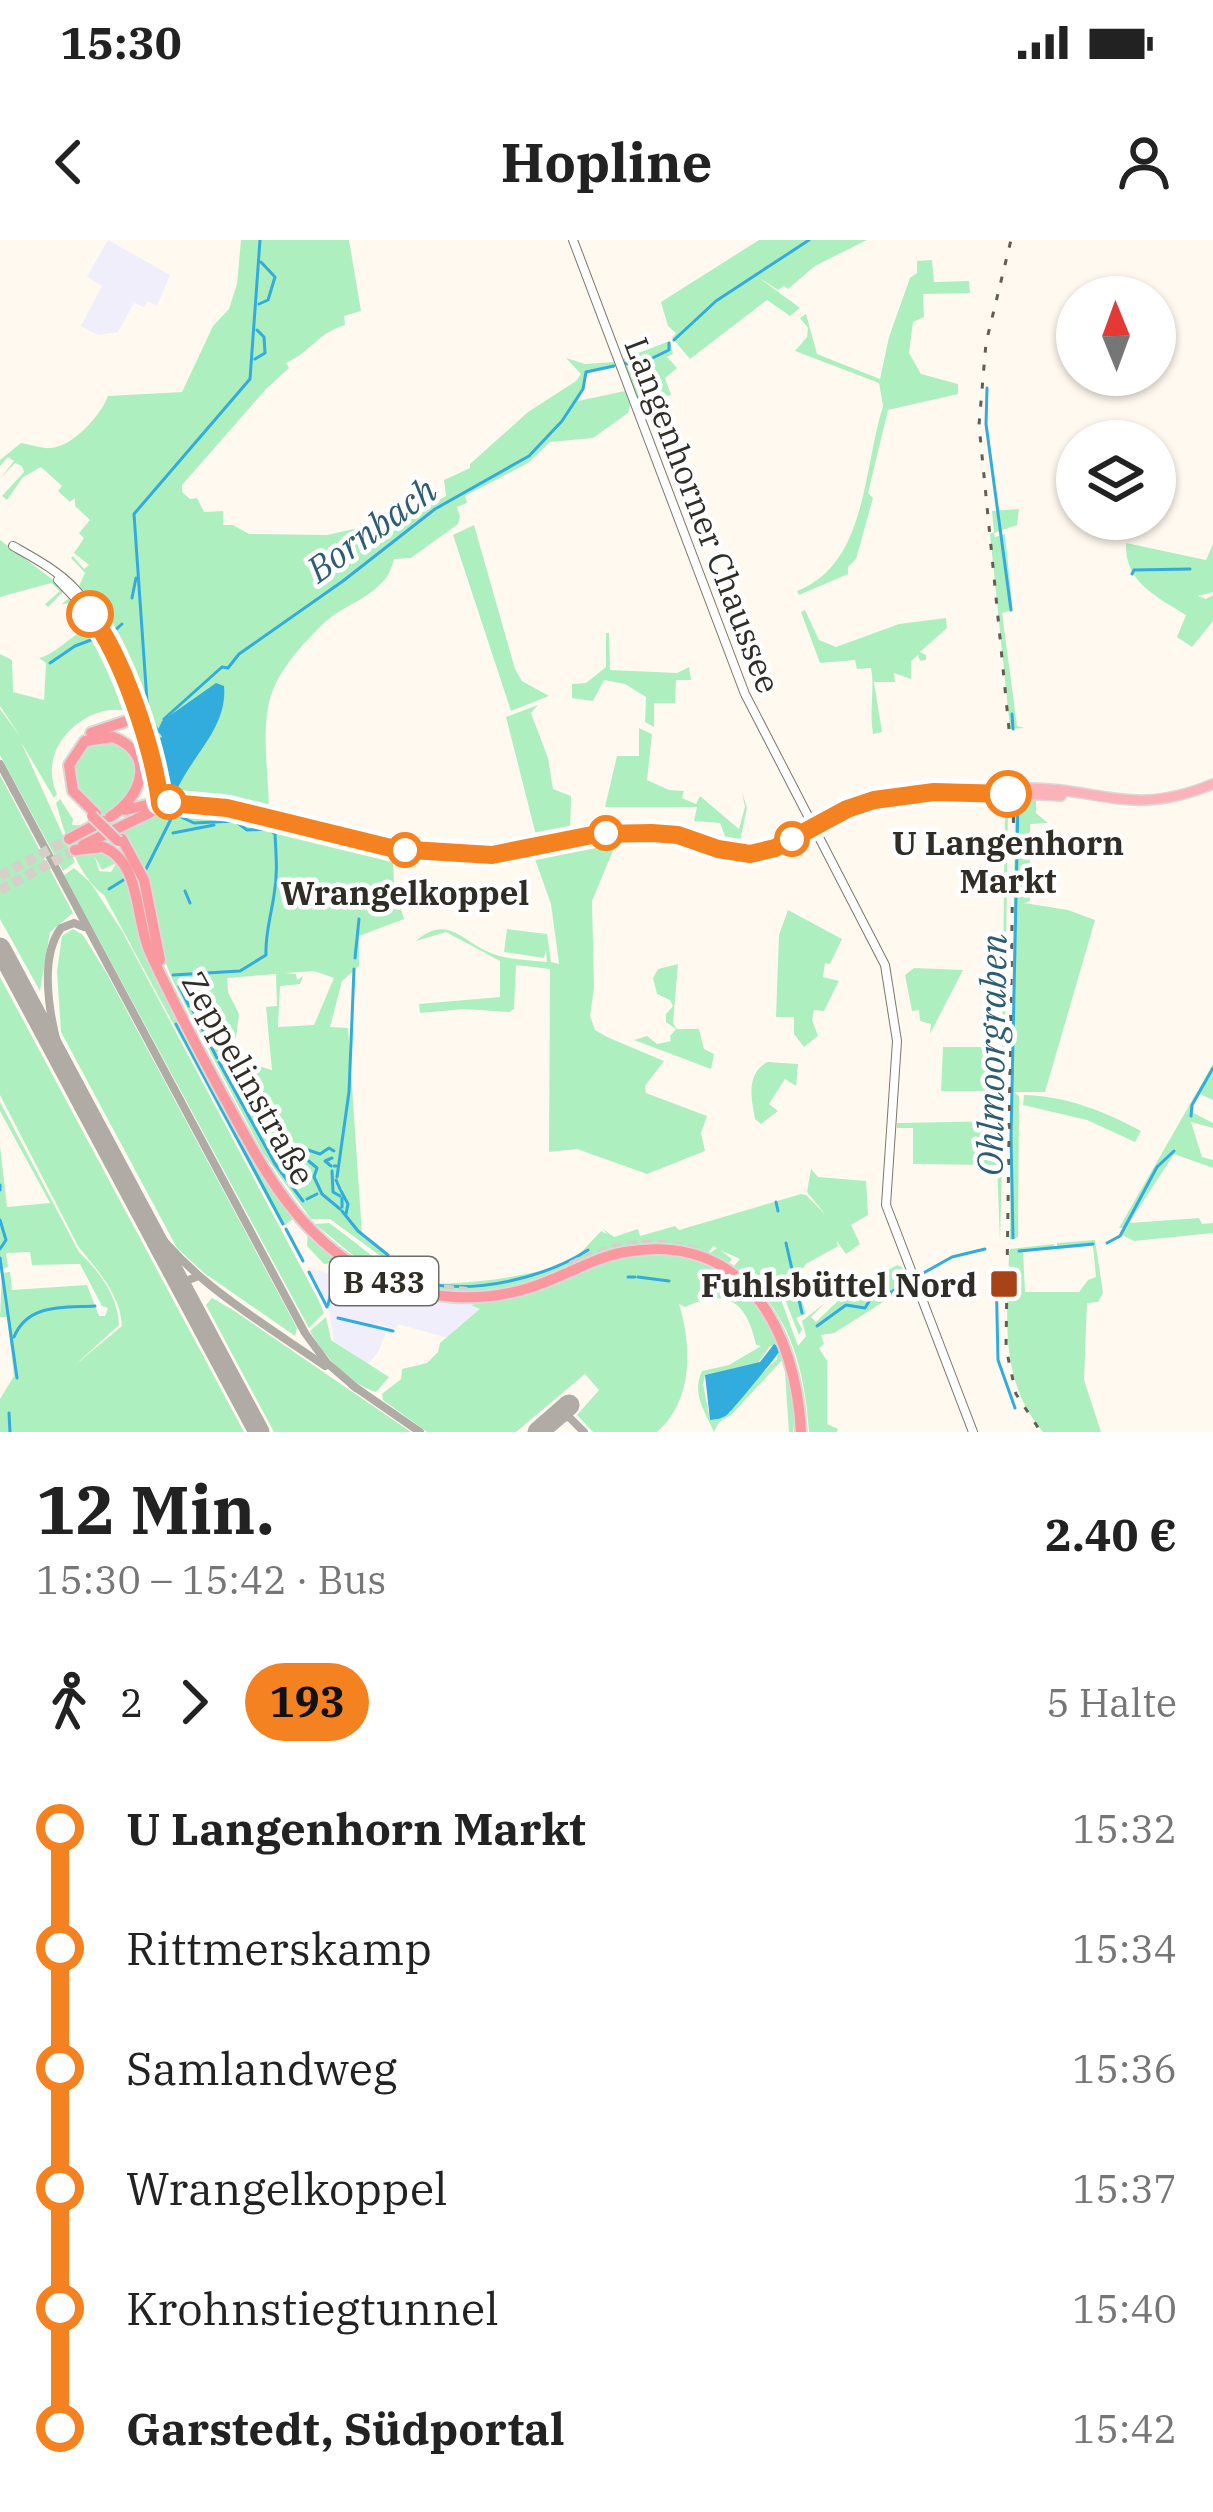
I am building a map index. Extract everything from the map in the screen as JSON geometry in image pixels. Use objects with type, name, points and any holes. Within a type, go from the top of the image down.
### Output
[{"type":"highway","points":[[88,740],[136,719]]},
{"type":"highway","name":"B 433","points":[[136,719],[83,737],[65,759],[67,789],[120,840],[140,883],[155,962]]},
{"type":"highway","points":[[72,844],[135,795],[141,779],[132,748],[104,736],[88,740]]},
{"type":"highway","name":"B 433","points":[[88,740],[71,758],[69,781],[94,815]]},
{"type":"highway","points":[[110,817],[136,806],[156,807]]},
{"type":"highway","points":[[72,844],[156,807]]},
{"type":"highway","name":"Zeppelinstraße","points":[[120,840],[144,880],[165,973],[268,1166],[314,1226],[369,1268]]},
{"type":"highway","name":"B 433","points":[[72,844],[103,847],[121,859],[155,962]]},
{"type":"highway","name":"Zeppelinstraße","points":[[155,962],[263,1168],[312,1232],[355,1265],[407,1289],[469,1298],[529,1288],[615,1254],[681,1253],[722,1269],[753,1292],[782,1333],[795,1375],[800,1432]]},
{"type":"highway","points":[[706,1255],[751,1283],[782,1322],[798,1368],[800,1432]]},
{"type":"main road","name":"Langenhorner Chaussee","points":[[573,240],[740,684],[883,960],[896,1023],[886,1205],[973,1432]]},
{"type":"main road","points":[[8,542],[73,586],[104,632],[136,719],[156,807],[227,808],[395,849],[492,855],[612,833],[673,834],[739,856],[760,857],[866,807],[941,794],[1018,791],[1138,808],[1166,806],[1213,786]]},
{"type":"shaded area","points":[[108,240],[170,275],[157,306],[148,301],[144,307],[134,303],[118,332],[98,335],[81,326],[102,286],[87,277]]},
{"type":"shaded area","points":[[308,1268],[481,1309],[448,1338],[398,1324],[396,1329],[375,1323],[386,1332],[368,1364],[334,1341],[328,1306]]},
{"type":"green space","points":[[241,240],[349,240],[361,311],[344,316],[345,325],[286,363],[289,368],[182,485],[182,492],[197,498],[204,512],[223,511],[223,525],[249,534],[327,535],[411,516],[446,496],[444,480],[470,468],[528,412],[576,381],[581,374],[566,358],[585,364],[614,362],[615,366],[588,372],[578,401],[625,391],[630,405],[628,413],[593,438],[550,442],[528,463],[465,496],[467,503],[457,507],[458,524],[411,558],[394,559],[383,582],[331,618],[305,643],[271,696],[266,734],[269,811],[262,813],[212,800],[164,795],[122,659],[97,609],[79,586],[85,573],[71,558],[84,569],[89,565],[74,553],[84,538],[79,533],[90,520],[75,506],[75,498],[70,502],[58,491],[62,486],[41,467],[23,477],[7,500],[2,496],[24,472],[22,466],[15,463],[0,479],[14,461],[8,457],[0,466],[0,460],[21,443],[47,448],[68,442],[93,421],[108,396],[182,392],[213,326],[229,309]]},
{"type":"green space","points":[[759,240],[867,240],[815,266],[788,289],[778,290],[758,277],[800,308],[790,316],[767,300],[690,359],[672,338],[676,333],[668,326],[661,302]]},
{"type":"green space","points":[[932,260],[934,282],[969,281],[970,293],[923,294],[924,317],[913,322],[909,353],[921,374],[958,384],[958,394],[888,410],[868,493],[873,498],[856,559],[848,574],[799,595],[797,591],[820,578],[837,560],[850,537],[883,406],[879,383],[795,351],[807,337],[808,328],[800,318],[806,314],[817,354],[880,379],[889,337],[910,278],[917,273],[917,261]]},
{"type":"green space","points":[[670,341],[673,354],[667,357],[677,368],[665,378],[671,395],[640,404],[622,359]]},
{"type":"green space","points":[[1019,509],[1017,525],[994,533],[995,537],[1005,534],[1012,610],[1002,613],[1017,726],[1025,728],[1010,729],[990,534],[994,532],[992,511]]},
{"type":"green space","points":[[474,525],[515,669],[522,681],[549,696],[511,711],[453,535]]},
{"type":"green space","points":[[0,540],[60,585],[63,592],[48,607],[45,604],[60,591],[51,583],[0,597]]},
{"type":"green space","points":[[1126,543],[1206,560],[1213,544],[1213,592],[1198,596],[1213,595],[1213,621],[1192,647],[1177,637],[1186,615],[1136,578]]},
{"type":"green space","points":[[69,598],[101,635],[131,713],[102,711],[61,741],[54,757],[54,798],[21,742],[75,862],[63,871],[0,755],[0,709],[20,736],[0,706],[0,654],[12,660],[13,692],[44,700],[46,663],[39,658],[91,629],[70,603],[62,604]]},
{"type":"green space","points":[[805,610],[819,640],[836,647],[899,624],[946,618],[947,628],[920,652],[926,660],[920,661],[918,655],[911,661],[911,679],[894,673],[895,682],[874,682],[882,732],[873,734],[871,668],[857,669],[855,660],[820,663],[801,612]]},
{"type":"green space","points":[[606,633],[610,670],[677,673],[689,667],[691,680],[676,680],[675,703],[654,703],[654,727],[645,722],[646,697],[625,684],[604,680],[593,701],[572,698],[572,684],[586,683],[606,667]]},
{"type":"green space","points":[[538,705],[531,713],[548,758],[553,789],[571,796],[570,836],[538,843],[506,717]]},
{"type":"green space","points":[[639,728],[652,734],[647,780],[684,791],[682,798],[696,804],[700,796],[739,829],[745,807],[742,792],[747,808],[739,846],[735,849],[710,841],[728,844],[720,823],[694,821],[697,807],[605,807],[617,756],[639,756]]},
{"type":"green space","points":[[105,737],[135,754],[137,787],[104,815],[83,800],[71,776],[79,749]]},
{"type":"green space","points":[[0,775],[73,913],[50,932],[40,991],[0,919]]},
{"type":"green space","points":[[60,799],[72,825],[98,826],[104,832],[98,850],[113,858],[114,864],[102,870],[95,857],[99,871],[111,872],[117,862],[124,866],[143,938],[295,1217],[285,1225],[104,895],[80,866],[56,803]]},
{"type":"green space","points":[[1036,799],[1036,813],[1048,823],[1030,824],[1030,901],[1024,903],[1095,920],[1045,1092],[1014,1092],[1019,1096],[1018,1237],[1010,1240],[1015,801]]},
{"type":"green space","points":[[205,808],[206,812],[302,829],[393,858],[394,885],[404,919],[359,936],[359,966],[342,981],[330,1027],[348,1028],[362,1234],[388,1254],[386,1260],[330,1219],[311,1219],[263,1153],[173,981],[162,954],[146,875],[122,832],[166,814],[196,817]],"holes":[[[314,971],[334,978],[314,1025],[278,1027],[280,986],[300,984],[303,976],[297,980],[296,974],[285,973]],[[276,974],[277,1006],[266,1007],[272,1070],[245,1062],[242,1067],[227,1065],[239,1014],[227,978]]]},
{"type":"green space","points":[[1005,809],[1004,1091],[941,1091],[943,1047],[1002,1047]]},
{"type":"green space","points":[[612,834],[619,836],[592,901],[590,1016],[595,1030],[664,1061],[645,1086],[646,1093],[707,1116],[701,1133],[705,1151],[647,1174],[577,1149],[549,1152],[550,969],[516,965],[514,1009],[509,1012],[420,1013],[419,1004],[500,997],[500,961],[446,932],[416,941],[438,930],[456,933],[496,955],[547,962],[546,950],[544,958],[504,952],[507,929],[547,934],[551,962],[559,964],[551,904],[532,851],[503,857],[591,837],[611,838]]},
{"type":"green space","points":[[74,868],[90,882],[122,931],[318,1299],[324,1313],[309,1328],[64,875]]},
{"type":"green space","points":[[788,910],[842,939],[830,964],[825,963],[823,977],[839,981],[824,1011],[814,1010],[818,1036],[804,1047],[794,1034],[794,1017],[776,1017],[779,935]]},
{"type":"green space","points":[[73,929],[83,935],[107,974],[297,1328],[295,1336],[204,1273],[177,1248],[61,1032],[57,971],[62,936]]},
{"type":"green space","points":[[678,964],[673,1023],[677,1029],[699,1029],[704,1049],[714,1054],[711,1069],[634,1040],[647,1036],[657,1044],[671,1041],[676,1029],[666,1022],[666,1014],[673,1006],[657,994],[653,978],[658,969]]},
{"type":"green space","points":[[914,968],[963,970],[930,1034],[931,1024],[920,1021],[919,1010],[912,1011],[905,975]]},
{"type":"green space","points":[[0,977],[244,1432],[0,1432],[0,1399],[14,1376],[7,1317],[0,1317],[2,1273],[10,1272],[12,1290],[87,1285],[99,1316],[105,1316],[108,1308],[102,1306],[80,1264],[32,1265],[30,1252],[6,1253],[8,1267],[0,1270],[0,1146],[7,1207],[50,1203],[0,1111],[0,1102],[79,1252],[100,1276],[115,1304],[119,1325],[74,1366],[122,1326],[112,1293],[100,1273],[78,1246],[0,1095]]},
{"type":"green space","points":[[767,1062],[798,1064],[796,1086],[785,1079],[769,1104],[778,1111],[761,1124],[755,1119],[752,1087],[756,1073]]},
{"type":"green space","points":[[1213,1064],[1213,1100],[1200,1094],[1190,1111],[1213,1123],[1213,1128],[1191,1122],[1202,1157],[1213,1160],[1213,1168],[1174,1154],[1129,1223],[1199,1218],[1202,1224],[1213,1223],[1213,1233],[1134,1241],[1122,1235],[1125,1228],[1119,1228]]},
{"type":"green space","points":[[1024,1095],[1084,1106],[1141,1131],[1135,1142],[1087,1120],[1023,1105]]},
{"type":"green space","points":[[1002,1096],[1000,1240],[997,1165],[913,1164],[913,1128],[897,1128],[897,1123],[1000,1121]]},
{"type":"green space","points":[[811,1169],[818,1177],[866,1181],[868,1215],[851,1225],[860,1244],[846,1254],[836,1240],[838,1246],[806,1264],[795,1278],[806,1314],[796,1318],[802,1329],[799,1335],[779,1294],[798,1346],[806,1336],[802,1321],[825,1303],[811,1317],[816,1322],[845,1294],[897,1265],[908,1280],[897,1286],[910,1285],[834,1333],[821,1335],[824,1344],[819,1348],[827,1361],[827,1424],[837,1432],[809,1432],[798,1361],[781,1320],[734,1266],[740,1259],[720,1250],[732,1259],[729,1263],[710,1253],[717,1248],[713,1246],[704,1259],[655,1248],[477,1295],[417,1290],[370,1269],[315,1224],[329,1223],[409,1278],[474,1282],[556,1266],[578,1255],[601,1231],[607,1234],[603,1229],[614,1237],[638,1229],[640,1236],[675,1226],[679,1230],[801,1194],[825,1214],[807,1192]]},
{"type":"green space","points":[[308,1229],[343,1258],[382,1280],[425,1294],[471,1298],[509,1293],[610,1258],[642,1253],[673,1254],[702,1262],[751,1295],[770,1319],[792,1377],[793,1432],[789,1432],[784,1358],[714,1432],[699,1396],[702,1371],[729,1365],[761,1346],[756,1345],[741,1309],[713,1298],[685,1307],[679,1304],[686,1373],[677,1405],[657,1432],[593,1432],[577,1415],[599,1390],[585,1374],[516,1432],[427,1432],[383,1400],[382,1394],[401,1379],[402,1369],[427,1363],[440,1343],[480,1309],[471,1305],[480,1303],[433,1299],[360,1279],[359,1274],[344,1271],[342,1262],[324,1264],[307,1246]],"holes":[[[779,1345],[777,1359],[741,1394],[730,1413],[710,1420],[705,1375],[758,1363],[770,1346]]]},
{"type":"green space","points":[[1095,1240],[1103,1293],[1098,1302],[1087,1303],[1084,1380],[1101,1432],[1043,1432],[1012,1370],[1007,1326],[1010,1249],[1054,1244],[1053,1249],[1023,1252],[1025,1292],[1079,1292],[1096,1277],[1093,1246],[1057,1249],[1057,1243]]},
{"type":"green space","points":[[212,1298],[411,1432],[274,1432],[206,1305]]},
{"type":"green space","points":[[326,1317],[331,1340],[389,1377],[376,1392],[347,1376],[310,1331]]},
{"type":"water","points":[[216,683],[224,686],[220,715],[172,794],[156,747],[156,740],[162,737],[158,730],[162,721]]},
{"type":"water","points":[[774,1344],[781,1349],[739,1402],[724,1416],[710,1420],[705,1375],[760,1362]]},
{"type":"waterway","points":[[159,732],[148,716],[134,514],[250,379],[260,240]]},
{"type":"waterway","name":"Bornbach","points":[[674,340],[716,301],[809,240]]},
{"type":"waterway","points":[[259,304],[268,300],[275,277],[261,262]]},
{"type":"waterway","points":[[255,359],[265,353],[264,337],[257,330]]},
{"type":"waterway","name":"Bornbach","points":[[624,363],[636,366],[669,350],[669,343]]},
{"type":"waterway","name":"Bornbach","points":[[164,719],[222,667],[228,668],[239,654],[435,509],[529,456],[562,421],[583,389],[586,372],[614,366]]},
{"type":"waterway","name":"Ohlmoorgraben","points":[[987,388],[986,424],[1011,610]]},
{"type":"waterway","name":"Ohlmoorgraben","points":[[1132,574],[1134,570],[1190,569]]},
{"type":"waterway","points":[[132,598],[136,578]]},
{"type":"waterway","points":[[113,632],[122,624]]},
{"type":"waterway","points":[[112,633],[138,702]]},
{"type":"waterway","points":[[50,663],[99,637]]},
{"type":"waterway","name":"Ohlmoorgraben","points":[[1012,714],[1013,729]]},
{"type":"waterway","name":"Ohlmoorgraben","points":[[1013,1238],[1018,800]]},
{"type":"waterway","points":[[173,975],[240,971],[266,955],[276,879],[275,834],[269,829],[247,830],[235,821],[194,823],[181,817]]},
{"type":"waterway","points":[[146,869],[171,819]]},
{"type":"waterway","points":[[173,833],[214,825]]},
{"type":"waterway","points":[[109,889],[125,879]]},
{"type":"waterway","points":[[185,891],[190,903]]},
{"type":"waterway","points":[[355,958],[359,919]]},
{"type":"waterway","points":[[337,1177],[349,1092],[354,969]]},
{"type":"waterway","points":[[179,986],[189,1006]]},
{"type":"waterway","points":[[193,1011],[217,1058]]},
{"type":"waterway","points":[[176,1024],[283,1224]]},
{"type":"waterway","points":[[219,1062],[275,1164],[303,1201]]},
{"type":"waterway","points":[[1191,1116],[1192,1105],[1213,1068]]},
{"type":"waterway","points":[[334,1151],[308,1150],[305,1158],[317,1168],[314,1177],[322,1194],[340,1209]]},
{"type":"waterway","points":[[1107,1243],[1120,1236],[1157,1167],[1174,1151]]},
{"type":"waterway","points":[[331,1166],[325,1161],[332,1158]]},
{"type":"waterway","points":[[332,1171],[333,1192],[340,1196]]},
{"type":"waterway","points":[[336,1180],[340,1189]]},
{"type":"waterway","points":[[0,1185],[0,1190]]},
{"type":"waterway","points":[[341,1191],[348,1204],[346,1214]]},
{"type":"waterway","points":[[307,1199],[317,1194]]},
{"type":"waterway","points":[[342,1198],[342,1207]]},
{"type":"waterway","points":[[776,1202],[778,1211]]},
{"type":"waterway","points":[[342,1211],[388,1255]]},
{"type":"waterway","points":[[0,1220],[6,1240],[0,1249]]},
{"type":"waterway","points":[[286,1229],[303,1261]]},
{"type":"waterway","points":[[786,1243],[802,1313]]},
{"type":"waterway","points":[[1019,1251],[1093,1244]]},
{"type":"waterway","points":[[918,1276],[952,1257],[985,1249]]},
{"type":"waterway","points":[[429,1284],[469,1286],[512,1280],[553,1268],[588,1250]]},
{"type":"waterway","points":[[0,1258],[17,1378]]},
{"type":"waterway","points":[[392,1262],[422,1277]]},
{"type":"waterway","points":[[996,1270],[998,1360],[1015,1408]]},
{"type":"waterway","points":[[309,1272],[327,1307]]},
{"type":"waterway","points":[[628,1277],[635,1277]]},
{"type":"waterway","points":[[638,1277],[669,1281]]},
{"type":"waterway","points":[[328,1305],[334,1280]]},
{"type":"waterway","points":[[817,1326],[846,1305],[865,1308],[871,1298],[878,1297],[880,1288],[890,1293],[896,1289]]},
{"type":"waterway","points":[[14,1337],[38,1313],[95,1306]]},
{"type":"waterway","points":[[338,1318],[393,1331]]},
{"type":"waterway","points":[[9,1413],[10,1432]]},
{"type":"taxiway","points":[[0,764],[305,1333],[327,1363],[356,1388]]},
{"type":"taxiway","points":[[68,1075],[52,1021],[49,961],[61,928],[74,923],[84,927]]},
{"type":"taxiway","points":[[139,1208],[177,1256],[200,1276],[325,1366]]},
{"type":"taxiway","points":[[184,1292],[186,1281],[196,1277]]},
{"type":"taxiway","points":[[352,1385],[420,1432]]},
{"type":"taxiway","points":[[553,1419],[569,1417],[584,1432]]},
{"type":"runway","points":[[0,948],[259,1432]]},
{"type":"runway","points":[[538,1432],[569,1405]]},
{"type":"tunnel","points":[[0,876],[69,839]]},
{"type":"tunnel","points":[[0,890],[75,850]]},
{"type":"tunnel","points":[[571,1266],[636,1245],[703,1254]]},
{"type":"tunnel","points":[[414,1286],[467,1292]]},
{"type":"railway","points":[[1009,729],[979,425],[986,343],[1011,240]]},
{"type":"railway","points":[[1014,781],[1006,1348],[1016,1394],[1041,1432]]},
{"type":"bus line","name":"193","points":[[90,614],[117,660],[148,748],[160,802],[227,808],[379,847],[492,855],[597,834],[652,833],[754,854],[874,800],[934,792],[1008,794]]},
{"type":"place","name":"U Langenhorn Markt","points":[[1008,794]]},
{"type":"place","name":"Wrangelkoppel","points":[[405,850]]},
{"type":"place","name":"Fuhlsbüttel Nord","points":[[1004,1284]]}]
